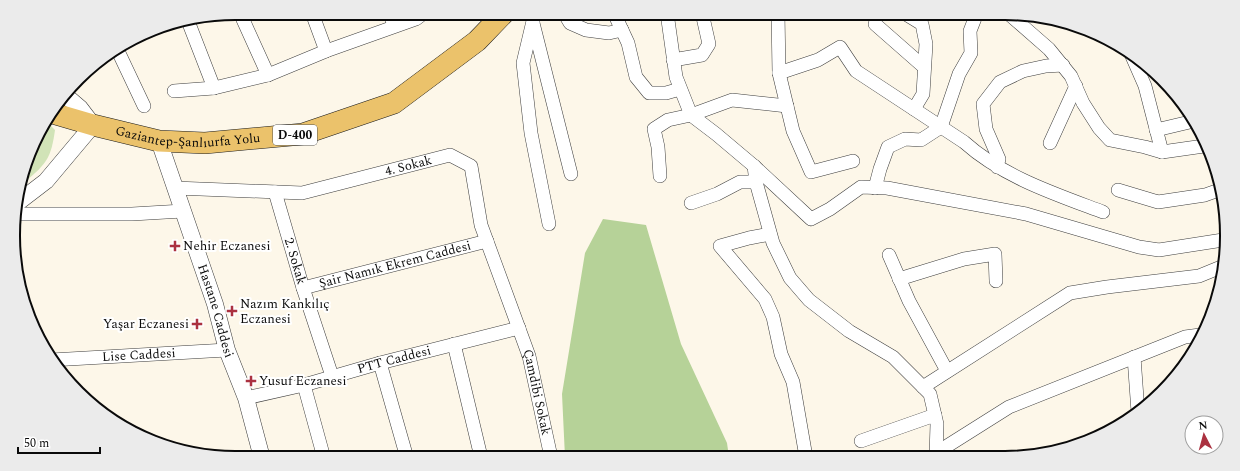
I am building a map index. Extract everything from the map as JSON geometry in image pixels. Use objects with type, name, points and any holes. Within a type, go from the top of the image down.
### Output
[{"type":"main road","name":"Gaziantep-Şanlıurfa Yolu","points":[[57,114],[159,141],[205,143],[303,134],[394,103],[478,41],[498,20]]},
{"type":"street","points":[[243,20],[268,75]]},
{"type":"street","points":[[315,20],[326,51]]},
{"type":"street","points":[[392,20],[394,26]]},
{"type":"street","points":[[174,91],[214,88],[268,75],[326,51],[413,20]]},
{"type":"street","points":[[531,20],[522,63],[532,133],[549,224]]},
{"type":"street","points":[[533,20],[571,174]]},
{"type":"street","points":[[568,20],[570,23],[586,30],[609,33],[622,30]]},
{"type":"street","points":[[617,20],[628,44],[636,77],[649,93],[666,93],[680,89]]},
{"type":"street","points":[[668,20],[676,77],[691,115],[754,166],[811,219],[830,209],[861,187],[887,188],[1026,214],[1140,247],[1159,250],[1220,240]]},
{"type":"street","points":[[673,60],[702,55],[708,44],[703,20]]},
{"type":"street","points":[[778,20],[779,73],[793,131],[811,172],[853,161]]},
{"type":"street","points":[[914,109],[923,94],[926,44],[924,20]]},
{"type":"street","points":[[875,188],[888,147],[905,139],[921,140],[941,127],[960,74],[971,53],[970,31],[974,20]]},
{"type":"street","points":[[1016,20],[1049,49],[1063,65],[1071,76],[1083,103],[1099,128],[1110,140],[1162,152],[1201,146]]},
{"type":"street","points":[[875,24],[924,67]]},
{"type":"street","points":[[189,25],[214,88]]},
{"type":"street","points":[[779,73],[818,60],[840,47],[856,71],[964,142],[978,155],[997,167],[1062,197],[1103,212]]},
{"type":"street","points":[[119,54],[144,106]]},
{"type":"street","points":[[997,167],[999,159],[986,129],[983,104],[1000,82],[1023,71],[1046,66],[1063,65]]},
{"type":"street","points":[[1136,65],[1146,86],[1162,152]]},
{"type":"street","points":[[1050,143],[1076,86]]},
{"type":"street","points":[[23,198],[46,181],[93,125],[80,108],[69,99]]},
{"type":"street","points":[[660,176],[658,147],[654,130],[668,120],[691,115],[732,100],[788,106]]},
{"type":"street","points":[[1156,130],[1188,122]]},
{"type":"street","name":"Hastane Caddesi","points":[[159,141],[215,304],[227,350],[246,398],[260,451]]},
{"type":"street","name":"4. Sokak","points":[[175,188],[302,193],[450,155],[471,166],[481,225],[519,328]]},
{"type":"street","points":[[754,166],[756,182],[770,234],[790,278],[809,300],[849,331],[893,358],[930,394],[937,424],[936,451]]},
{"type":"street","points":[[691,204],[717,194],[740,182],[756,182]]},
{"type":"street","points":[[1118,190],[1158,202],[1205,195],[1216,191]]},
{"type":"street","name":"2. Sokak","points":[[275,192],[303,288],[332,376]]},
{"type":"street","points":[[21,214],[132,214],[183,212]]},
{"type":"street","points":[[770,234],[720,246],[765,299],[773,317],[781,354],[794,382],[805,451]]},
{"type":"street","name":"Şair Namık Ekrem Caddesi","points":[[303,288],[487,241]]},
{"type":"street","points":[[899,279],[964,259],[995,254],[996,281]]},
{"type":"street","points":[[889,255],[909,301],[947,371]]},
{"type":"street","points":[[923,387],[1070,293],[1199,276],[1217,268]]},
{"type":"street","name":"PTT Caddesi","points":[[246,398],[304,385],[380,363],[519,328]]},
{"type":"street","name":"Çamdibi Sokak","points":[[519,328],[529,356],[549,451]]},
{"type":"street","points":[[941,451],[1009,407],[1185,337],[1195,336]]},
{"type":"street","points":[[454,344],[480,451]]},
{"type":"street","name":"Lise Caddesi","points":[[59,360],[227,350]]},
{"type":"street","points":[[1134,357],[1137,405]]},
{"type":"street","points":[[380,363],[405,451]]},
{"type":"street","points":[[304,385],[322,451]]},
{"type":"street","points":[[862,441],[935,414]]},
{"type":"green space","points":[[50,125],[55,130],[52,147],[50,154],[39,169],[27,180],[36,153]]},
{"type":"green space","points":[[603,219],[646,225],[681,344],[727,443],[728,451],[565,451],[562,394],[585,253]]},
{"type":"place","name":"Nehir Eczanesi","points":[[175,246]]},
{"type":"place","name":"Nazım Kankılıç Eczanesi","points":[[232,311]]},
{"type":"place","name":"Yaşar Eczanesi","points":[[197,324]]},
{"type":"place","name":"Yusuf Eczanesi","points":[[251,381]]}]
